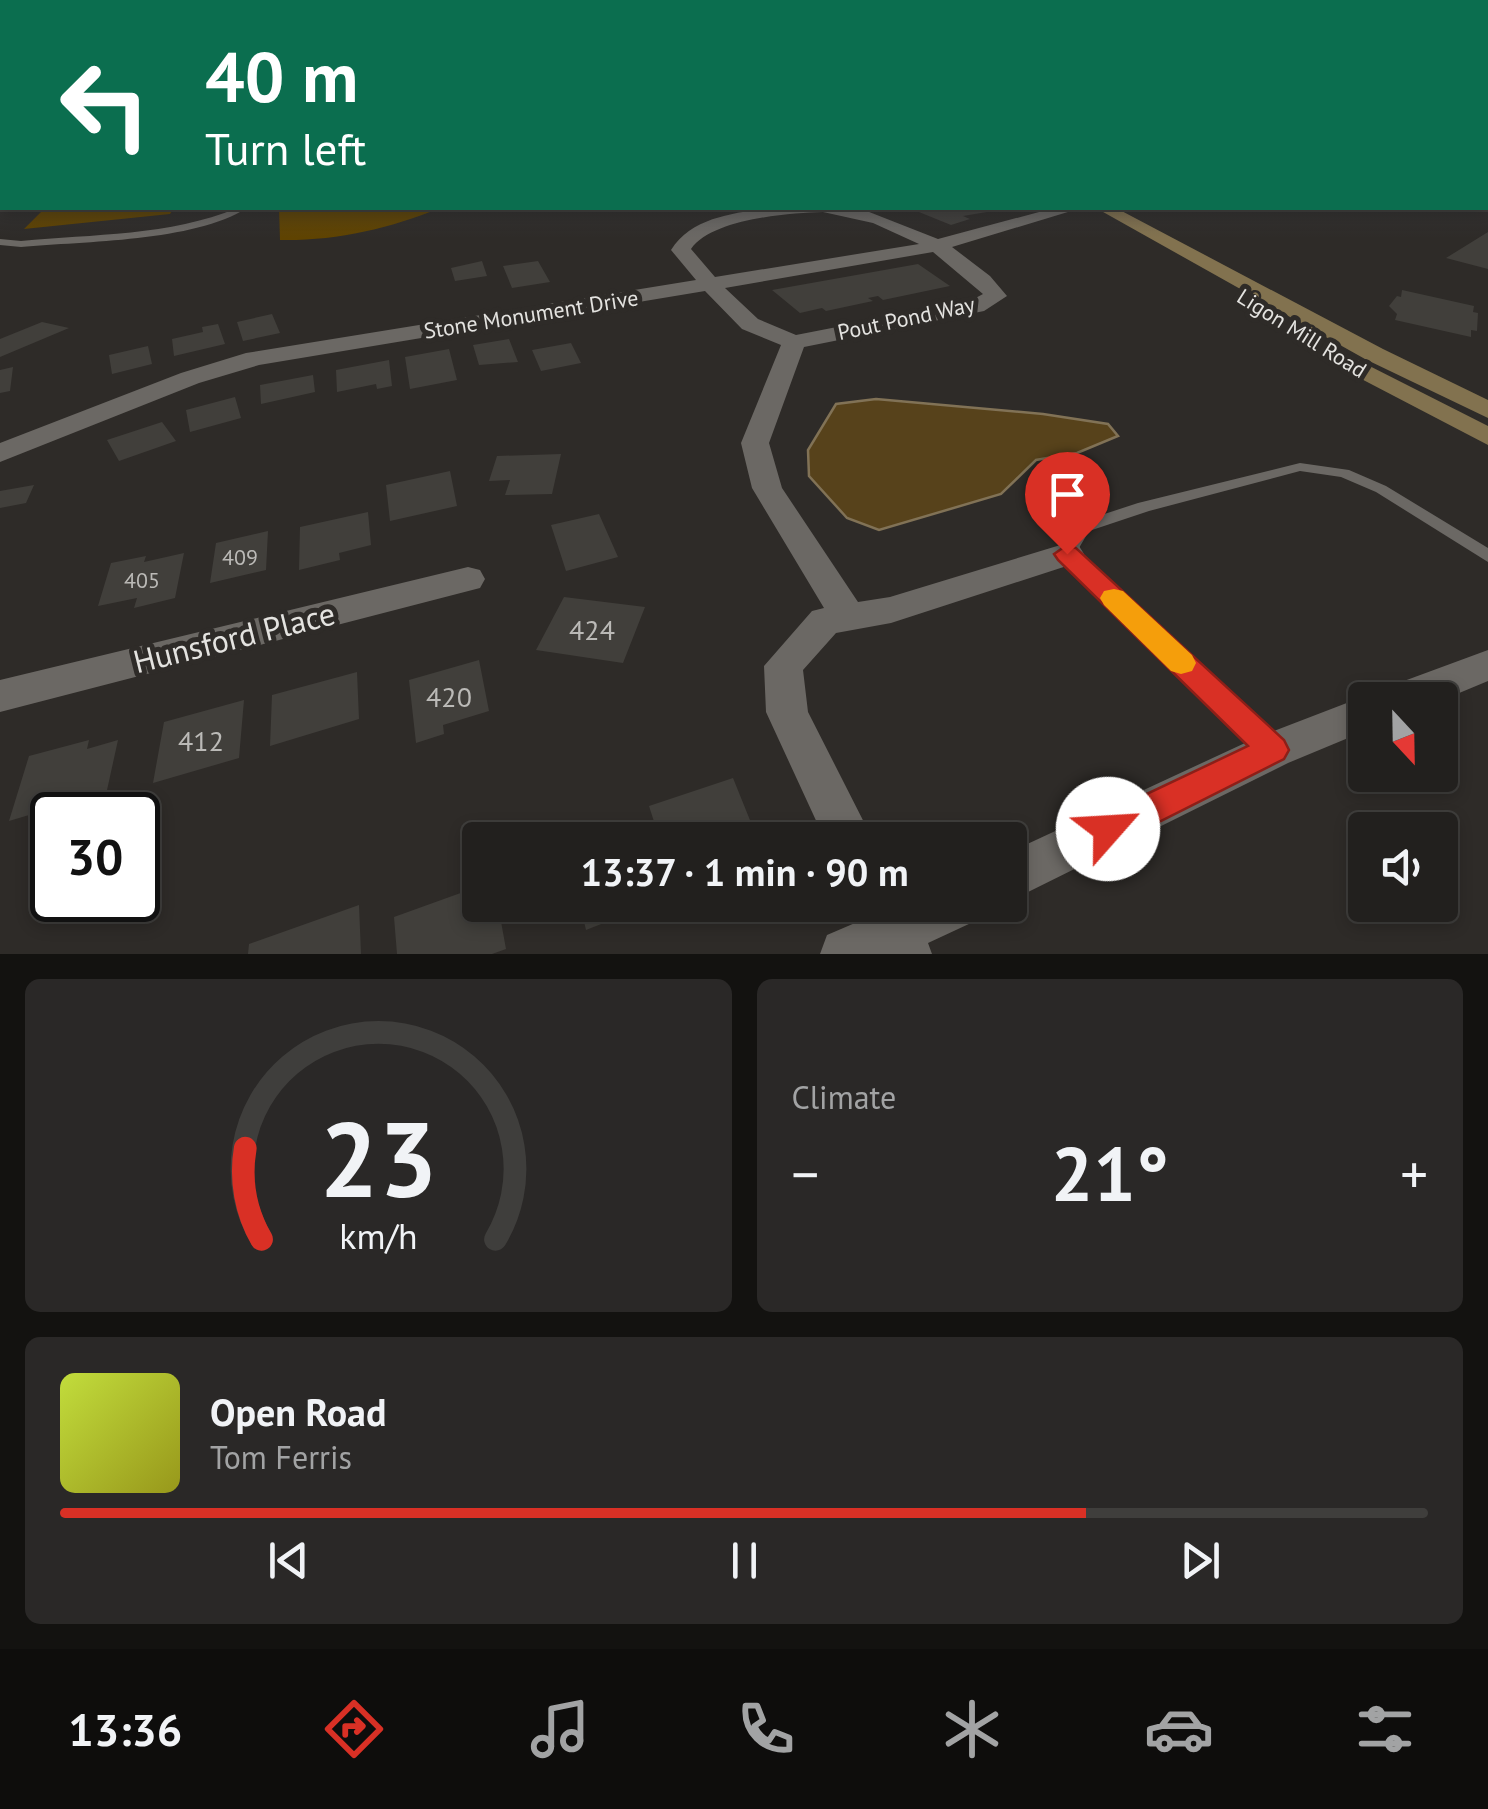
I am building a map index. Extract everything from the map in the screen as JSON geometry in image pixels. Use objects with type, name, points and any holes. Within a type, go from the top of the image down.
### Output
[{"type":"main road","name":"Ligon Mill Road","points":[[1114,212],[1329,330],[1488,410]]},
{"type":"main road","name":"Ligon Mill Road","points":[[1114,212],[1167,252],[1350,364],[1488,437]]},
{"type":"street","name":"Pout Pond Way","points":[[813,210],[751,216],[706,228],[684,242],[681,250],[731,309],[750,324],[794,342],[976,306],[996,296],[989,286],[934,247],[889,224],[841,210]]},
{"type":"street","name":"Stone Monument Drive","points":[[0,453],[190,378],[256,358],[934,247],[1065,210]]},
{"type":"street","points":[[794,342],[755,444],[766,488],[849,617]]},
{"type":"street","points":[[841,822],[787,712],[783,666],[825,621],[891,610],[1067,554]]},
{"type":"street","name":"Hunsford Place","points":[[0,696],[468,578]]},
{"type":"street","points":[[1445,682],[1488,665]]},
{"type":"street","points":[[1027,869],[1273,750],[1348,720]]},
{"type":"street","points":[[846,954],[894,931]]},
{"type":"lane","points":[[0,242],[21,244],[150,230],[225,218],[239,210]]},
{"type":"lane","points":[[1273,750],[1067,554],[1084,527],[1144,507],[1300,467],[1344,473],[1381,489],[1488,556]]},
{"type":"shaded area","points":[[43,210],[173,210],[170,214],[24,229]]},
{"type":"shaded area","points":[[279,210],[434,210],[362,232],[280,240]]},
{"type":"shaded area","points":[[876,399],[1043,414],[1108,424],[1118,436],[1077,453],[1036,460],[1001,494],[879,530],[847,518],[809,476],[808,450],[836,404]]},
{"type":"building","points":[[914,210],[999,210],[963,216],[970,219],[951,225]]},
{"type":"building","points":[[1488,232],[1488,269],[1446,258]]},
{"type":"building","points":[[482,261],[487,276],[455,281],[451,268]]},
{"type":"building","points":[[538,261],[550,282],[512,288],[503,266]]},
{"type":"building","points":[[918,264],[950,286],[800,313],[772,290]]},
{"type":"building","points":[[1402,290],[1474,306],[1473,312],[1478,313],[1477,331],[1471,330],[1471,337],[1395,320],[1397,314],[1389,306],[1397,296],[1401,297]]},
{"type":"building","points":[[272,314],[280,333],[243,341],[237,322]]},
{"type":"building","points":[[42,322],[69,328],[0,357],[0,339]]},
{"type":"building","points":[[218,324],[225,344],[174,356],[172,339]]},
{"type":"building","points":[[509,339],[518,362],[479,365],[473,345]]},
{"type":"building","points":[[571,343],[581,363],[541,371],[532,350]]},
{"type":"building","points":[[148,346],[152,364],[112,374],[109,355]]},
{"type":"building","points":[[449,349],[457,380],[410,389],[405,357]]},
{"type":"building","points":[[389,360],[392,386],[377,389],[376,384],[337,392],[336,370]]},
{"type":"building","points":[[13,367],[10,391],[0,393],[0,370]]},
{"type":"building","points":[[313,375],[315,392],[261,404],[260,385]]},
{"type":"building","points":[[235,397],[241,418],[190,432],[186,410]]},
{"type":"building","points":[[162,422],[176,441],[119,461],[107,440]]},
{"type":"building","points":[[561,454],[552,494],[505,495],[510,480],[489,481],[497,456]]},
{"type":"building","points":[[450,471],[457,506],[390,521],[386,485]]},
{"type":"building","points":[[34,485],[26,503],[0,508],[0,491]]},
{"type":"building","points":[[368,512],[371,545],[339,553],[340,560],[299,570],[300,527]]},
{"type":"building","points":[[599,514],[618,557],[566,571],[551,525]]},
{"type":"building","points":[[268,531],[266,570],[210,583],[216,543]]},
{"type":"building","points":[[184,553],[175,598],[134,608],[137,598],[98,606],[111,563],[146,556],[144,562]]},
{"type":"building","points":[[564,597],[645,607],[623,663],[536,650]]},
{"type":"building","points":[[479,660],[489,711],[443,725],[444,734],[416,743],[409,680]]},
{"type":"building","points":[[357,672],[359,719],[270,746],[272,695]]},
{"type":"building","points":[[244,700],[239,758],[153,783],[164,722]]},
{"type":"building","points":[[89,740],[87,749],[118,740],[107,792],[30,792],[30,815],[9,821],[29,756]]},
{"type":"building","points":[[733,778],[751,822],[654,822],[649,806]]},
{"type":"building","points":[[462,892],[462,922],[501,922],[506,949],[492,954],[397,954],[394,917]]},
{"type":"building","points":[[359,905],[361,954],[248,954],[249,944]]},
{"type":"building","points":[[584,922],[606,922],[586,930]]},
{"type":"slow traffic","points":[[1114,598],[1181,663]]},
{"type":"route","points":[[1067,554],[1273,750],[1108,829]]}]
